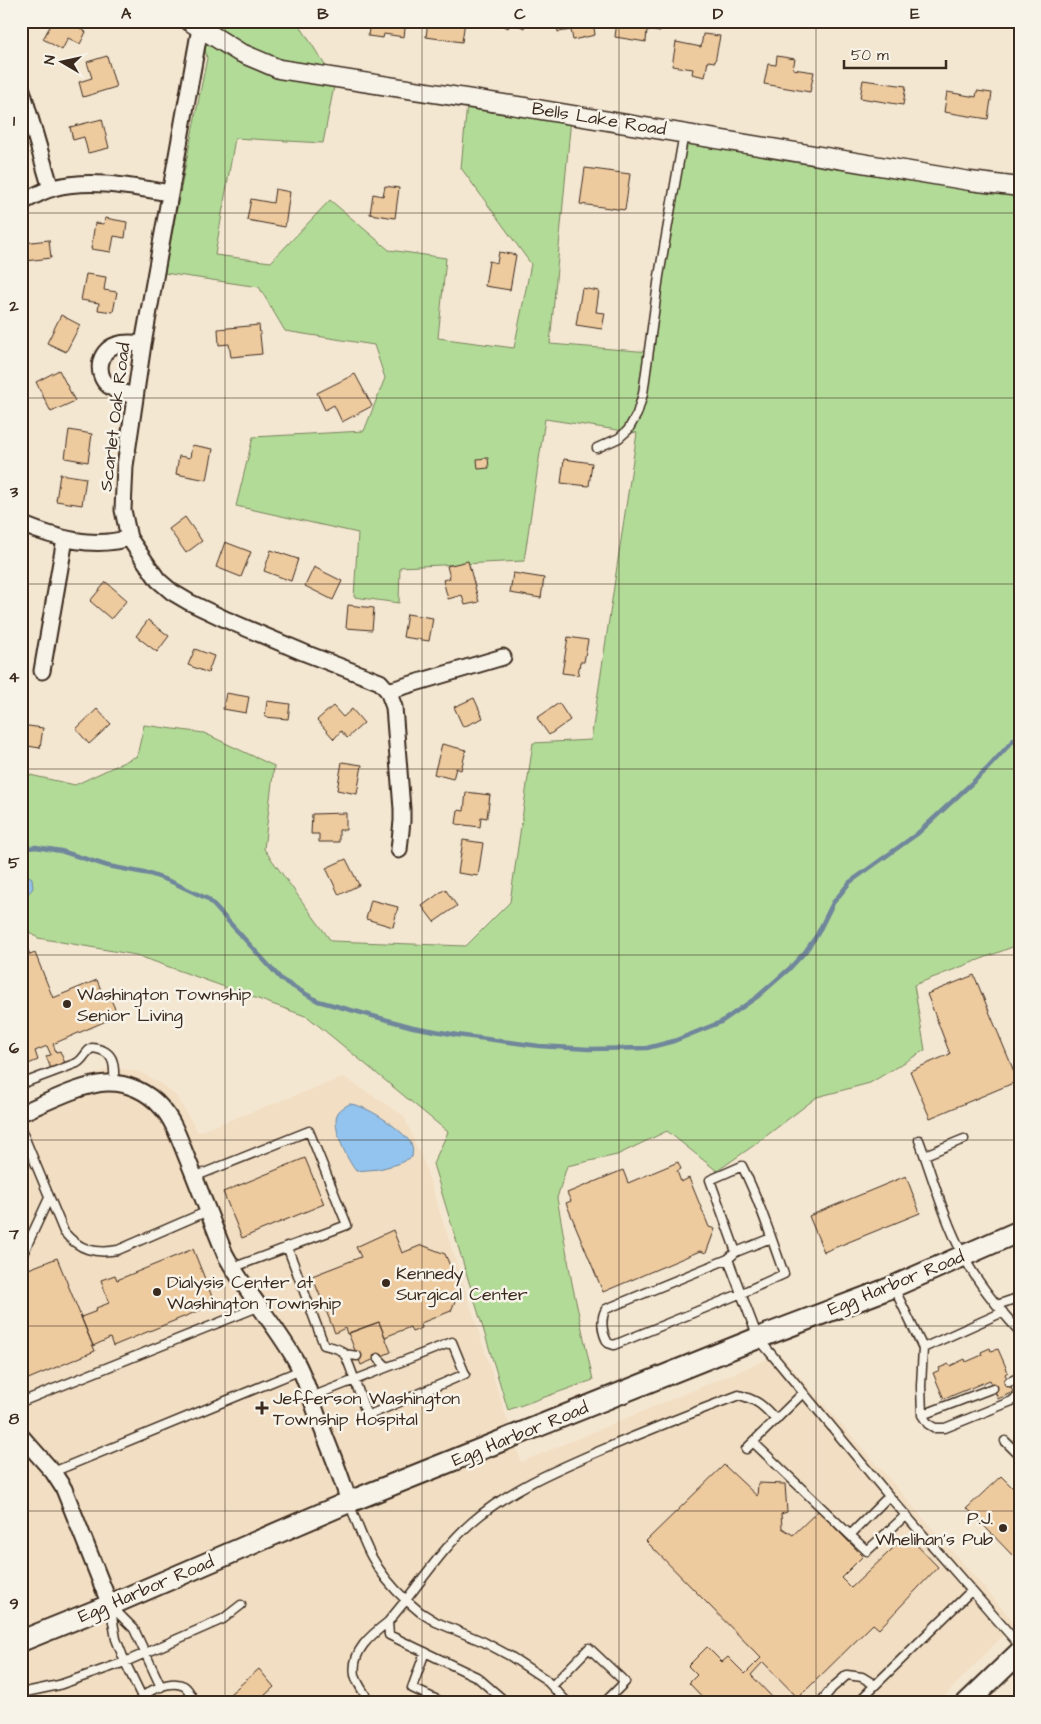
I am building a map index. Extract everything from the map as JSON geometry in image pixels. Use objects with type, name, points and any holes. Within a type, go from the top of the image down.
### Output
[{"type":"main road","name":"Egg Harbor Road","points":[[21,1641],[110,1605],[349,1502],[893,1286],[1020,1231]]},
{"type":"main road","points":[[967,1703],[1020,1652]]},
{"type":"street","name":"Bells Lake Road","points":[[194,25],[239,52],[279,69],[684,133],[952,178],[1020,187]]},
{"type":"street","name":"Scarlet Oak Road","points":[[194,25],[170,193],[135,396],[123,490],[123,510],[129,538],[158,580],[172,592],[189,602],[305,654],[380,682],[388,690]]},
{"type":"street","points":[[22,90],[51,189]]},
{"type":"street","points":[[21,203],[51,189],[89,183],[170,193]]},
{"type":"street","points":[[135,396],[124,394],[109,386],[101,375],[100,364],[106,351],[116,345],[143,344]]},
{"type":"street","points":[[21,524],[65,539],[100,543],[117,542],[129,538]]},
{"type":"street","points":[[42,671],[65,539]]},
{"type":"street","points":[[399,850],[402,808],[394,707],[388,690],[503,657]]},
{"type":"street","points":[[21,1113],[96,1084],[114,1083],[140,1090],[161,1107],[175,1130],[232,1268],[286,1345],[301,1370],[340,1472],[349,1502]]},
{"type":"street","points":[[23,1443],[53,1472],[68,1498],[110,1605]]},
{"type":"lane","points":[[597,448],[619,438],[628,430],[638,414],[659,276],[684,133]]},
{"type":"lane","points":[[21,1084],[77,1063],[92,1048],[102,1049],[109,1055],[114,1063],[114,1083]]},
{"type":"lane","points":[[21,1129],[64,1232],[73,1242],[84,1248],[107,1252],[118,1250],[208,1211]]},
{"type":"lane","points":[[194,1177],[309,1131],[347,1225],[232,1268]]},
{"type":"lane","points":[[925,1155],[964,1139]]},
{"type":"lane","points":[[919,1140],[950,1226],[963,1256],[997,1305],[1020,1332]]},
{"type":"lane","points":[[736,1252],[710,1180],[742,1166],[750,1183],[771,1238],[784,1274],[742,1294],[614,1345],[608,1343],[605,1338],[602,1321],[606,1309],[728,1259],[736,1252],[771,1238]]},
{"type":"lane","points":[[21,1258],[49,1198]]},
{"type":"lane","points":[[287,1246],[324,1345],[335,1348],[344,1354],[357,1356]]},
{"type":"lane","points":[[728,1259],[758,1338],[889,1496],[1020,1646]]},
{"type":"lane","points":[[893,1286],[923,1348],[922,1415],[928,1424],[935,1428],[945,1428],[1012,1402],[1020,1394]]},
{"type":"lane","points":[[997,1305],[1020,1297]]},
{"type":"lane","points":[[21,1402],[258,1306]]},
{"type":"lane","points":[[923,1348],[1003,1312]]},
{"type":"lane","points":[[311,1397],[354,1380],[452,1342],[465,1374],[367,1416],[354,1380],[344,1354]]},
{"type":"lane","points":[[378,1358],[388,1367]]},
{"type":"lane","points":[[53,1472],[301,1370]]},
{"type":"lane","points":[[1009,1382],[1020,1377]]},
{"type":"lane","points":[[922,1415],[993,1388]]},
{"type":"lane","points":[[746,1449],[803,1393]]},
{"type":"lane","points":[[370,1703],[355,1677],[355,1660],[368,1637],[388,1622],[454,1539],[496,1503],[534,1480],[648,1430],[739,1395],[752,1399],[764,1406],[776,1420]]},
{"type":"lane","points":[[1005,1441],[1020,1456]]},
{"type":"lane","points":[[753,1442],[867,1551],[906,1515]]},
{"type":"lane","points":[[850,1535],[889,1496]]},
{"type":"lane","points":[[349,1502],[373,1563],[390,1586],[420,1612],[436,1622],[484,1642],[545,1678],[568,1703]]},
{"type":"lane","points":[[857,1703],[971,1591]]},
{"type":"lane","points":[[110,1605],[134,1629],[161,1687]]},
{"type":"lane","points":[[110,1605],[116,1638],[140,1700],[161,1687],[177,1684],[188,1690],[195,1703]]},
{"type":"lane","points":[[21,1694],[59,1685],[125,1662],[222,1619],[241,1605]]},
{"type":"lane","points":[[388,1622],[390,1635],[477,1676],[507,1703]]},
{"type":"lane","points":[[552,1686],[589,1648],[625,1682],[604,1703]]},
{"type":"lane","points":[[426,1652],[412,1688],[444,1703]]},
{"type":"lane","points":[[820,1703],[832,1688],[847,1675],[862,1677],[875,1685]]},
{"type":"shaded area","name":"Jefferson Washington Township Hospital","points":[[112,1067],[140,1072],[161,1084],[177,1097],[198,1132],[344,1077],[404,1116],[424,1163],[521,1462],[780,1354],[1015,1623],[938,1703],[21,1703],[21,1105]]},
{"type":"green space","points":[[198,21],[297,21],[335,81],[323,143],[235,138],[215,255],[271,262],[330,200],[389,250],[446,258],[438,338],[514,348],[531,264],[461,168],[467,104],[571,118],[550,344],[650,352],[683,135],[1020,185],[1020,944],[914,985],[925,1050],[870,1083],[817,1097],[717,1171],[667,1131],[617,1155],[567,1166],[557,1198],[572,1283],[593,1380],[508,1410],[433,1164],[448,1132],[308,1017],[136,955],[38,938],[21,927],[21,773],[75,785],[137,756],[144,725],[204,733],[274,766],[264,849],[331,941],[466,946],[510,902],[533,743],[591,740],[637,433],[545,419],[524,561],[400,567],[399,603],[354,597],[358,533],[236,506],[253,437],[364,431],[385,378],[374,345],[285,331],[259,287],[164,273],[207,58]]},
{"type":"water","points":[[21,871],[32,878],[33,888],[28,894],[21,897]]},
{"type":"water","points":[[349,1104],[373,1112],[398,1130],[411,1144],[412,1157],[398,1164],[379,1169],[356,1171],[338,1136],[336,1121],[338,1113]]},
{"type":"building","points":[[53,21],[67,21],[86,32],[80,44],[68,38],[62,50],[43,39]]},
{"type":"building","points":[[370,21],[406,21],[404,37],[384,34],[383,38],[368,36]]},
{"type":"building","points":[[428,21],[465,21],[462,42],[426,37]]},
{"type":"building","points":[[495,21],[527,21],[524,28],[512,22],[508,28]]},
{"type":"building","points":[[556,21],[593,21],[595,35],[573,40],[571,30],[558,32]]},
{"type":"building","points":[[617,21],[662,21],[660,32],[647,30],[646,42],[615,37]]},
{"type":"building","points":[[703,34],[720,36],[715,62],[708,61],[705,77],[692,74],[693,69],[672,66],[676,42],[701,47]]},
{"type":"building","points":[[107,56],[116,87],[83,97],[79,82],[92,78],[87,62]]},
{"type":"building","points":[[777,56],[795,59],[793,69],[814,72],[810,92],[764,84],[768,64],[776,65]]},
{"type":"building","points":[[863,80],[906,86],[903,105],[860,98]]},
{"type":"building","points":[[977,91],[992,93],[988,119],[944,112],[947,92],[976,97]]},
{"type":"building","points":[[102,119],[109,148],[88,153],[84,137],[73,140],[70,127]]},
{"type":"building","points":[[585,168],[630,174],[625,210],[580,204]]},
{"type":"building","points":[[385,186],[399,188],[395,218],[370,214],[373,194],[383,196]]},
{"type":"building","points":[[275,189],[290,192],[285,227],[247,220],[251,199],[273,203]]},
{"type":"building","points":[[105,218],[127,222],[125,238],[114,236],[111,252],[91,249],[95,223],[104,224]]},
{"type":"building","points":[[49,240],[51,258],[25,261],[23,243]]},
{"type":"building","points":[[499,252],[516,255],[510,290],[485,286],[489,261],[497,263]]},
{"type":"building","points":[[86,274],[106,277],[104,290],[117,292],[113,312],[98,310],[99,303],[81,300]]},
{"type":"building","points":[[582,288],[599,291],[596,312],[605,313],[602,329],[576,325]]},
{"type":"building","points":[[61,315],[80,325],[66,352],[47,343]]},
{"type":"building","points":[[259,325],[262,354],[231,357],[229,344],[219,345],[218,329]]},
{"type":"building","points":[[59,370],[75,401],[51,412],[36,382]]},
{"type":"building","points":[[355,374],[372,406],[342,422],[334,405],[325,410],[317,393]]},
{"type":"building","points":[[69,430],[92,434],[88,462],[65,458]]},
{"type":"building","points":[[192,445],[213,449],[207,480],[176,474],[179,456],[190,458]]},
{"type":"building","points":[[488,458],[489,468],[478,469],[477,459]]},
{"type":"building","points":[[564,459],[592,463],[589,486],[561,483]]},
{"type":"building","points":[[60,474],[86,478],[82,505],[56,501]]},
{"type":"building","points":[[185,517],[202,541],[186,553],[169,529]]},
{"type":"building","points":[[225,542],[251,552],[241,577],[216,567]]},
{"type":"building","points":[[271,550],[298,559],[291,581],[264,571]]},
{"type":"building","points":[[468,561],[479,602],[465,605],[462,595],[448,599],[443,580],[450,578],[447,566]]},
{"type":"building","points":[[314,567],[342,581],[333,600],[305,586]]},
{"type":"building","points":[[513,573],[544,578],[541,598],[510,593]]},
{"type":"building","points":[[106,582],[127,600],[111,619],[90,601]]},
{"type":"building","points":[[348,605],[374,608],[372,630],[346,628]]},
{"type":"building","points":[[407,614],[433,618],[429,641],[403,637]]},
{"type":"building","points":[[148,620],[169,636],[157,652],[136,636]]},
{"type":"building","points":[[568,637],[588,640],[584,662],[580,662],[578,675],[562,673]]},
{"type":"building","points":[[195,649],[214,656],[208,673],[188,665]]},
{"type":"building","points":[[226,693],[249,697],[246,713],[223,709]]},
{"type":"building","points":[[474,698],[483,718],[463,727],[454,707]]},
{"type":"building","points":[[267,701],[290,704],[288,719],[265,717]]},
{"type":"building","points":[[559,703],[570,720],[549,735],[537,718]]},
{"type":"building","points":[[333,706],[343,717],[352,709],[364,723],[347,738],[341,731],[334,739],[317,720]]},
{"type":"building","points":[[97,709],[111,724],[89,744],[76,729]]},
{"type":"building","points":[[21,725],[43,728],[40,748],[21,745]]},
{"type":"building","points":[[442,744],[466,750],[461,770],[456,768],[453,779],[434,774]]},
{"type":"building","points":[[342,762],[362,765],[357,794],[337,790]]},
{"type":"building","points":[[466,792],[490,795],[487,818],[481,817],[480,827],[456,824],[458,810],[464,811]]},
{"type":"building","points":[[346,813],[346,830],[339,830],[339,842],[319,842],[319,834],[311,834],[312,814]]},
{"type":"building","points":[[463,840],[483,843],[478,876],[458,873]]},
{"type":"building","points":[[346,859],[359,885],[339,895],[326,868]]},
{"type":"building","points":[[445,889],[457,906],[434,922],[422,906]]},
{"type":"building","points":[[371,900],[398,907],[393,927],[366,919]]},
{"type":"building","name":"Washington Township Senior Living","points":[[28,950],[30,955],[35,953],[53,998],[97,980],[103,995],[108,993],[116,1011],[111,1013],[113,1018],[53,1044],[56,1052],[60,1051],[65,1063],[51,1069],[46,1056],[51,1055],[47,1046],[35,1051],[38,1060],[21,1067],[21,953]]},
{"type":"building","points":[[974,975],[1018,1081],[930,1118],[910,1071],[950,1054],[927,994]]},
{"type":"building","points":[[305,1158],[324,1204],[242,1238],[223,1192]]},
{"type":"building","points":[[678,1162],[681,1169],[677,1171],[681,1182],[689,1178],[709,1227],[715,1229],[706,1253],[700,1251],[603,1292],[566,1203],[571,1201],[567,1193],[623,1170],[628,1183]]},
{"type":"building","points":[[906,1176],[920,1213],[824,1252],[809,1216]]},
{"type":"building","name":"Kennedy Surgical Center","points":[[393,1230],[402,1253],[422,1245],[445,1254],[460,1289],[451,1311],[421,1323],[422,1328],[412,1332],[410,1327],[385,1337],[379,1322],[347,1334],[345,1328],[335,1333],[312,1276],[361,1257],[356,1247]]},
{"type":"building","name":"Dialysis Center at Washington Township","points":[[193,1249],[215,1304],[113,1346],[110,1338],[93,1346],[81,1317],[97,1311],[96,1308],[109,1303],[101,1280],[115,1275],[117,1280]]},
{"type":"building","points":[[57,1258],[95,1351],[21,1382],[21,1272]]},
{"type":"building","points":[[379,1322],[391,1352],[361,1365],[348,1333]]},
{"type":"building","points":[[990,1348],[991,1351],[998,1349],[1008,1372],[1005,1374],[1013,1392],[998,1399],[990,1380],[944,1399],[933,1373],[949,1364],[950,1366],[965,1359],[966,1362],[982,1355],[981,1352]]},
{"type":"building","points":[[724,1465],[757,1496],[758,1483],[785,1484],[787,1512],[781,1514],[782,1528],[793,1535],[818,1511],[863,1556],[841,1578],[851,1588],[907,1535],[938,1567],[879,1629],[873,1624],[798,1698],[763,1662],[751,1675],[772,1697],[768,1703],[708,1703],[689,1683],[697,1675],[688,1666],[707,1647],[722,1662],[728,1657],[745,1674],[761,1658],[646,1541]]},
{"type":"building","name":"P.J. Whelihan's Pub","points":[[1001,1476],[1018,1493],[1020,1492],[1020,1547],[1012,1555],[967,1508]]},
{"type":"building","points":[[259,1669],[274,1687],[264,1696],[269,1703],[227,1703],[224,1699]]},
{"type":"waterway","points":[[21,849],[36,847],[61,851],[108,866],[150,874],[208,899],[282,980],[318,1001],[413,1027],[457,1035],[539,1046],[589,1049],[647,1048],[674,1041],[721,1022],[757,997],[805,952],[817,935],[833,903],[850,882],[917,834],[986,770],[1020,733]]},
{"type":"place","name":"Washington Township Senior Living","points":[[67,1004]]},
{"type":"place","name":"Kennedy Surgical Center","points":[[386,1283]]},
{"type":"place","name":"Dialysis Center at Washington Township","points":[[157,1292]]},
{"type":"place","name":"Jefferson Washington Township Hospital","points":[[262,1408]]},
{"type":"place","name":"P.J. Whelihan's Pub","points":[[1003,1528]]}]
